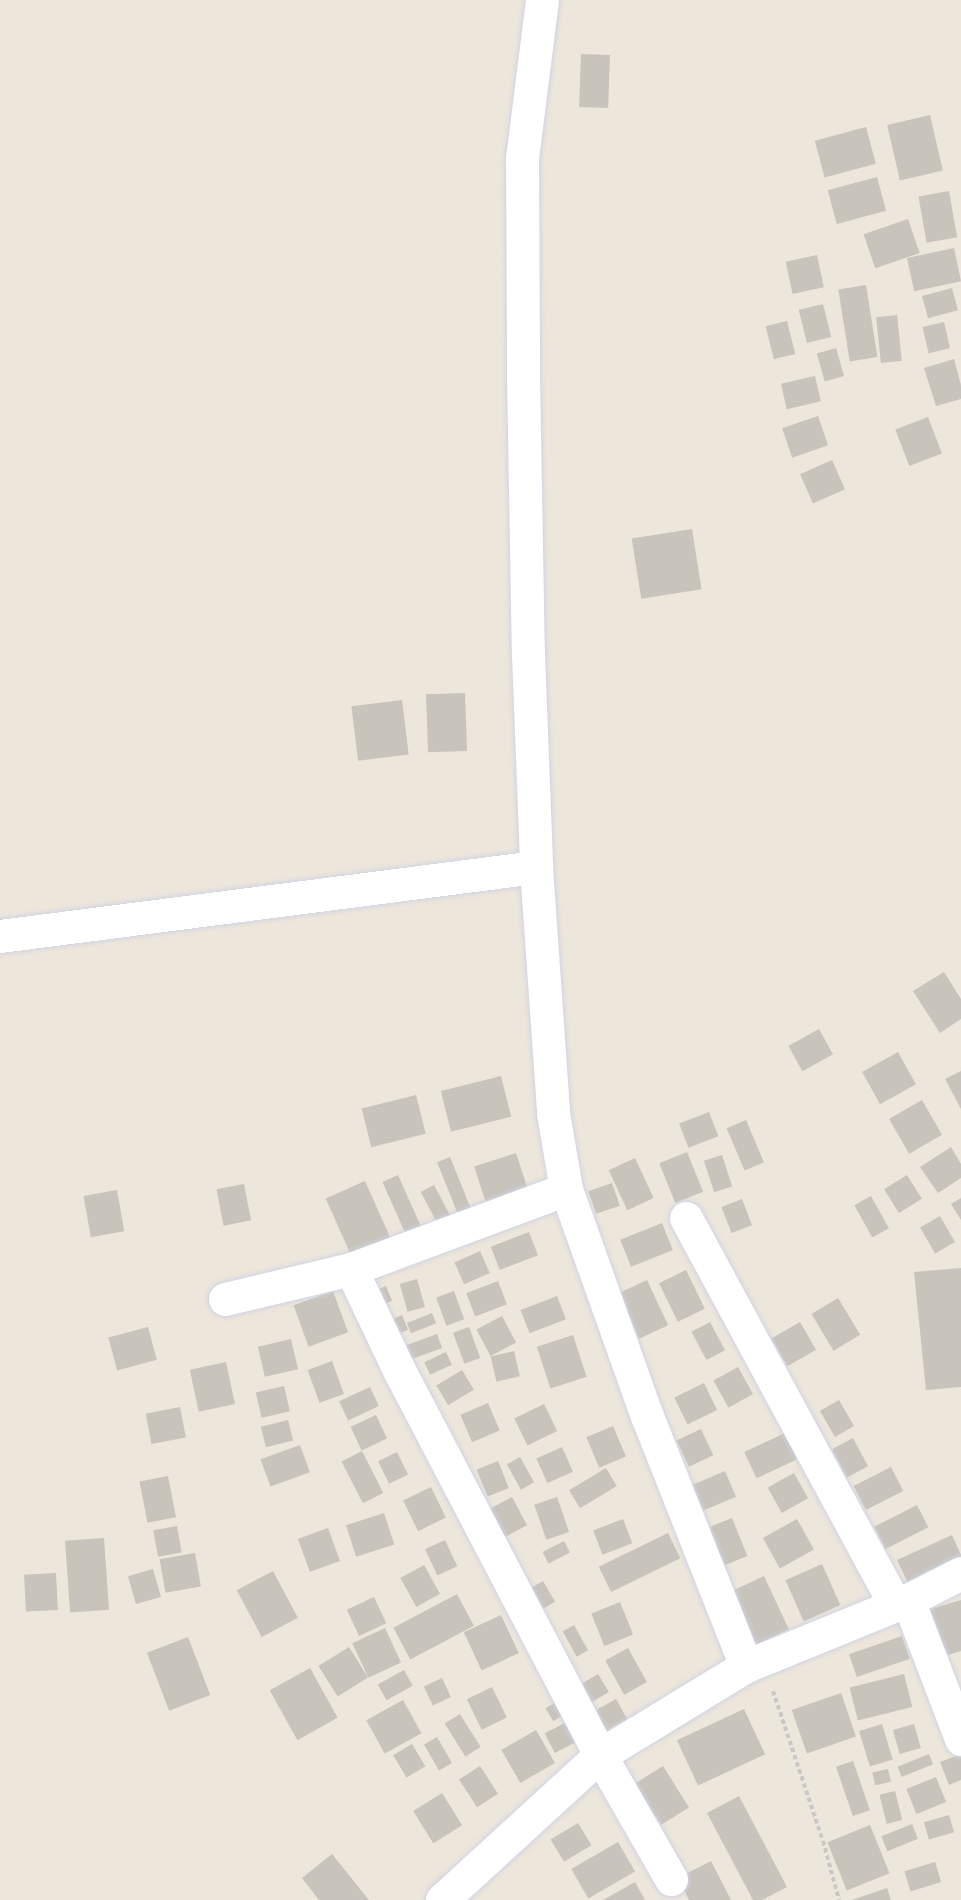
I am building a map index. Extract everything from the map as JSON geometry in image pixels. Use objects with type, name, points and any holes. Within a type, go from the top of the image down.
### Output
[{"type":"street","points":[[542,0],[522,158],[527,642],[536,867],[553,1113],[566,1189],[647,1416],[754,1662]]},
{"type":"street","points":[[0,936],[536,867]]},
{"type":"street","points":[[225,1299],[351,1269],[566,1189]]},
{"type":"street","points":[[686,1218],[902,1603],[961,1740]]},
{"type":"street","points":[[351,1269],[400,1372],[600,1755],[671,1879]]},
{"type":"street","points":[[442,1900],[600,1755],[754,1662],[902,1603],[961,1573]]},
{"type":"path","points":[[754,1662],[823,1841],[839,1900]]},
{"type":"building","points":[[581,54],[610,55],[608,108],[579,107]]},
{"type":"building","points":[[930,115],[943,171],[900,180],[887,125]]},
{"type":"building","points":[[866,127],[876,164],[825,177],[815,141]]},
{"type":"building","points":[[877,177],[886,211],[837,224],[828,190]]},
{"type":"building","points":[[949,191],[957,237],[927,243],[918,196]]},
{"type":"building","points":[[908,219],[920,253],[875,268],[864,234]]},
{"type":"building","points":[[954,248],[961,281],[914,291],[907,258]]},
{"type":"building","points":[[817,255],[824,287],[793,294],[786,262]]},
{"type":"building","points":[[866,285],[877,357],[850,361],[838,289]]},
{"type":"building","points":[[952,288],[958,310],[928,318],[922,296]]},
{"type":"building","points":[[823,304],[831,337],[807,343],[799,310]]},
{"type":"building","points":[[897,315],[902,361],[881,363],[876,317]]},
{"type":"building","points":[[787,321],[795,354],[774,359],[766,326]]},
{"type":"building","points":[[944,322],[950,348],[929,353],[923,327]]},
{"type":"building","points":[[836,348],[844,376],[825,381],[817,354]]},
{"type":"building","points":[[954,359],[961,385],[961,399],[936,406],[924,368]]},
{"type":"building","points":[[815,376],[821,401],[787,409],[781,384]]},
{"type":"building","points":[[818,416],[828,445],[792,458],[782,428]]},
{"type":"building","points":[[928,417],[942,453],[909,466],[895,430]]},
{"type":"building","points":[[832,460],[845,489],[813,503],[800,474]]},
{"type":"building","points":[[692,529],[702,589],[641,599],[632,539]]},
{"type":"building","points":[[465,693],[467,751],[428,752],[426,694]]},
{"type":"building","points":[[402,700],[409,755],[358,761],[351,706]]},
{"type":"building","points":[[944,972],[961,999],[961,1019],[940,1033],[913,991]]},
{"type":"building","points":[[819,1029],[833,1054],[802,1071],[788,1046]]},
{"type":"building","points":[[898,1052],[916,1084],[880,1104],[862,1072]]},
{"type":"building","points":[[961,1071],[961,1109],[945,1079]]},
{"type":"building","points":[[501,1076],[511,1117],[451,1132],[441,1091]]},
{"type":"building","points":[[416,1095],[426,1134],[371,1147],[362,1109]]},
{"type":"building","points":[[922,1100],[942,1135],[909,1154],[889,1119]]},
{"type":"building","points":[[709,1112],[718,1136],[688,1148],[679,1123]]},
{"type":"building","points":[[746,1120],[764,1162],[745,1171],[727,1128]]},
{"type":"building","points":[[951,1147],[961,1164],[961,1178],[938,1193],[920,1167]]},
{"type":"building","points":[[687,1152],[703,1192],[675,1203],[659,1163]]},
{"type":"building","points":[[516,1153],[529,1194],[487,1207],[474,1167]]},
{"type":"building","points":[[722,1155],[732,1186],[714,1192],[704,1161]]},
{"type":"building","points":[[450,1157],[471,1208],[458,1213],[437,1162]]},
{"type":"building","points":[[635,1158],[654,1198],[627,1210],[609,1170]]},
{"type":"building","points":[[398,1175],[426,1237],[410,1244],[382,1182]]},
{"type":"building","points":[[907,1175],[922,1199],[899,1213],[884,1189]]},
{"type":"building","points":[[365,1181],[395,1249],[356,1266],[326,1198]]},
{"type":"building","points":[[612,1183],[620,1206],[596,1214],[588,1191]]},
{"type":"building","points":[[244,1184],[251,1220],[224,1226],[217,1189]]},
{"type":"building","points":[[434,1185],[454,1223],[441,1230],[421,1192]]},
{"type":"building","points":[[117,1190],[124,1231],[91,1237],[84,1196]]},
{"type":"building","points":[[871,1196],[889,1228],[872,1238],[854,1205]]},
{"type":"building","points":[[961,1198],[961,1220],[951,1204]]},
{"type":"building","points":[[742,1199],[752,1225],[731,1233],[721,1207]]},
{"type":"building","points":[[940,1216],[955,1242],[935,1253],[920,1228]]},
{"type":"building","points":[[662,1223],[673,1250],[631,1267],[620,1240]]},
{"type":"building","points":[[529,1232],[538,1255],[500,1270],[491,1247]]},
{"type":"building","points":[[480,1251],[490,1273],[464,1284],[454,1262]]},
{"type":"building","points":[[961,1268],[961,1387],[926,1390],[914,1272]]},
{"type":"building","points":[[686,1270],[705,1309],[678,1322],[659,1283]]},
{"type":"building","points":[[417,1279],[425,1307],[408,1312],[400,1284]]},
{"type":"building","points":[[647,1280],[668,1325],[639,1339],[618,1294]]},
{"type":"building","points":[[498,1281],[507,1304],[475,1317],[466,1293]]},
{"type":"building","points":[[386,1286],[392,1301],[378,1306],[372,1292]]},
{"type":"building","points":[[333,1291],[348,1332],[309,1347],[294,1305]]},
{"type":"building","points":[[454,1291],[464,1319],[446,1326],[436,1297]]},
{"type":"building","points":[[557,1296],[566,1319],[530,1333],[521,1310]]},
{"type":"building","points":[[838,1298],[860,1335],[834,1351],[811,1314]]},
{"type":"building","points":[[432,1313],[436,1323],[411,1333],[407,1323]]},
{"type":"building","points":[[402,1315],[408,1330],[388,1338],[382,1323]]},
{"type":"building","points":[[502,1316],[516,1342],[490,1356],[476,1330]]},
{"type":"building","points":[[710,1322],[725,1350],[706,1360],[691,1332]]},
{"type":"building","points":[[800,1322],[816,1350],[787,1366],[771,1338]]},
{"type":"building","points":[[148,1327],[157,1360],[117,1370],[108,1338]]},
{"type":"building","points":[[469,1327],[480,1358],[464,1364],[453,1333]]},
{"type":"building","points":[[437,1334],[442,1348],[397,1365],[392,1350]]},
{"type":"building","points":[[573,1335],[587,1377],[550,1389],[537,1347]]},
{"type":"building","points":[[291,1339],[298,1369],[265,1377],[258,1347]]},
{"type":"building","points":[[514,1351],[520,1376],[496,1382],[491,1356]]},
{"type":"building","points":[[446,1352],[452,1365],[430,1375],[424,1362]]},
{"type":"building","points":[[332,1361],[344,1394],[320,1403],[308,1370]]},
{"type":"building","points":[[226,1362],[235,1404],[199,1412],[190,1370]]},
{"type":"building","points":[[738,1367],[753,1394],[729,1408],[714,1381]]},
{"type":"building","points":[[462,1370],[474,1390],[448,1405],[436,1385]]},
{"type":"building","points":[[704,1383],[717,1410],[687,1424],[674,1397]]},
{"type":"building","points":[[284,1386],[290,1411],[262,1418],[256,1393]]},
{"type":"building","points":[[370,1387],[379,1406],[348,1420],[339,1401]]},
{"type":"building","points":[[839,1400],[854,1426],[835,1437],[820,1411]]},
{"type":"building","points":[[488,1403],[500,1431],[472,1442],[460,1415]]},
{"type":"building","points":[[544,1404],[557,1431],[527,1445],[514,1418]]},
{"type":"building","points":[[180,1407],[186,1437],[152,1444],[146,1414]]},
{"type":"building","points":[[376,1415],[387,1439],[362,1450],[351,1427]]},
{"type":"building","points":[[288,1420],[293,1440],[266,1447],[261,1427]]},
{"type":"building","points":[[613,1426],[626,1456],[599,1468],[586,1437]]},
{"type":"building","points":[[701,1429],[713,1455],[689,1467],[677,1440]]},
{"type":"building","points":[[785,1433],[797,1459],[756,1478],[744,1452]]},
{"type":"building","points":[[853,1438],[868,1466],[847,1478],[832,1449]]},
{"type":"building","points":[[300,1445],[310,1472],[270,1487],[261,1459]]},
{"type":"building","points":[[562,1447],[573,1472],[547,1483],[536,1458]]},
{"type":"building","points":[[362,1451],[383,1493],[363,1503],[342,1461]]},
{"type":"building","points":[[397,1452],[408,1474],[389,1484],[378,1461]]},
{"type":"building","points":[[520,1457],[534,1482],[521,1490],[507,1464]]},
{"type":"building","points":[[498,1461],[509,1488],[488,1497],[477,1470]]},
{"type":"building","points":[[891,1467],[903,1491],[866,1510],[854,1486]]},
{"type":"building","points":[[606,1468],[617,1486],[580,1508],[569,1490]]},
{"type":"building","points":[[725,1471],[736,1497],[698,1513],[687,1487]]},
{"type":"building","points":[[794,1473],[808,1498],[782,1513],[768,1488]]},
{"type":"building","points":[[168,1476],[176,1517],[148,1523],[140,1482]]},
{"type":"building","points":[[431,1487],[446,1518],[418,1531],[403,1501]]},
{"type":"building","points":[[512,1497],[527,1525],[498,1541],[483,1512]]},
{"type":"building","points":[[557,1497],[569,1532],[546,1540],[534,1505]]},
{"type":"building","points":[[917,1505],[928,1527],[886,1549],[874,1527]]},
{"type":"building","points":[[384,1513],[394,1544],[356,1557],[346,1525]]},
{"type":"building","points":[[732,1518],[747,1556],[721,1567],[706,1528]]},
{"type":"building","points":[[623,1519],[632,1543],[602,1555],[593,1530]]},
{"type":"building","points":[[797,1519],[814,1550],[780,1569],[763,1538]]},
{"type":"building","points":[[177,1526],[182,1553],[158,1557],[153,1530]]},
{"type":"building","points":[[328,1528],[340,1561],[310,1572],[298,1539]]},
{"type":"building","points":[[668,1533],[680,1558],[611,1592],[599,1567]]},
{"type":"building","points":[[952,1535],[961,1555],[961,1566],[911,1589],[897,1560]]},
{"type":"building","points":[[104,1538],[109,1610],[70,1613],[65,1541]]},
{"type":"building","points":[[445,1540],[457,1566],[437,1576],[425,1549]]},
{"type":"building","points":[[564,1541],[570,1553],[549,1563],[543,1552]]},
{"type":"building","points":[[195,1553],[201,1586],[165,1593],[160,1559]]},
{"type":"building","points":[[822,1564],[840,1605],[804,1621],[785,1580]]},
{"type":"building","points":[[424,1565],[440,1594],[416,1607],[400,1578]]},
{"type":"building","points":[[153,1569],[161,1597],[136,1604],[128,1576]]},
{"type":"building","points":[[273,1571],[298,1618],[262,1637],[237,1590]]},
{"type":"building","points":[[56,1573],[58,1610],[26,1612],[24,1575]]},
{"type":"building","points":[[764,1576],[789,1629],[755,1645],[730,1592]]},
{"type":"building","points":[[543,1581],[555,1602],[532,1615],[520,1594]]},
{"type":"building","points":[[457,1594],[474,1626],[410,1660],[393,1628]]},
{"type":"building","points":[[374,1597],[386,1623],[359,1636],[347,1610]]},
{"type":"building","points":[[961,1600],[961,1651],[941,1657],[927,1610]]},
{"type":"building","points":[[620,1602],[633,1634],[604,1646],[591,1614]]},
{"type":"building","points":[[501,1615],[519,1653],[482,1670],[464,1632]]},
{"type":"building","points":[[574,1625],[588,1650],[577,1657],[563,1631]]},
{"type":"building","points":[[385,1628],[401,1662],[368,1678],[352,1643]]},
{"type":"building","points":[[902,1636],[910,1659],[857,1677],[849,1654]]},
{"type":"building","points":[[188,1637],[210,1695],[169,1711],[147,1653]]},
{"type":"building","points":[[349,1647],[368,1678],[338,1697],[318,1666]]},
{"type":"building","points":[[628,1648],[647,1682],[624,1695],[605,1661]]},
{"type":"building","points":[[310,1668],[338,1718],[297,1740],[270,1690]]},
{"type":"building","points":[[404,1670],[413,1686],[386,1700],[378,1685]]},
{"type":"building","points":[[598,1674],[609,1692],[590,1703],[579,1685]]},
{"type":"building","points":[[904,1674],[912,1707],[858,1721],[850,1688]]},
{"type":"building","points":[[442,1678],[451,1697],[433,1705],[424,1686]]},
{"type":"building","points":[[492,1687],[507,1718],[482,1730],[467,1699]]},
{"type":"building","points":[[841,1693],[856,1736],[807,1753],[792,1710]]},
{"type":"building","points":[[616,1699],[627,1719],[604,1732],[592,1712]]},
{"type":"building","points":[[403,1700],[421,1733],[385,1754],[366,1720]]},
{"type":"building","points":[[559,1700],[567,1713],[553,1721],[545,1708]]},
{"type":"building","points":[[744,1709],[765,1754],[698,1786],[677,1740]]},
{"type":"building","points":[[460,1714],[481,1747],[465,1757],[445,1724]]},
{"type":"building","points":[[567,1722],[577,1742],[555,1753],[545,1733]]},
{"type":"building","points":[[882,1724],[893,1759],[870,1766],[859,1731]]},
{"type":"building","points":[[914,1724],[921,1748],[900,1754],[893,1730]]},
{"type":"building","points":[[536,1730],[555,1763],[520,1783],[501,1750]]},
{"type":"building","points":[[437,1737],[452,1763],[439,1770],[424,1744]]},
{"type":"building","points":[[412,1744],[425,1766],[407,1778],[393,1755]]},
{"type":"building","points":[[929,1754],[933,1764],[902,1777],[897,1767]]},
{"type":"building","points":[[961,1754],[961,1780],[949,1785],[940,1762]]},
{"type":"building","points":[[853,1761],[870,1810],[853,1816],[836,1767]]},
{"type":"building","points":[[480,1766],[498,1794],[477,1807],[459,1780]]},
{"type":"building","points":[[663,1766],[689,1808],[661,1825],[635,1783]]},
{"type":"building","points":[[888,1769],[891,1782],[875,1785],[872,1773]]},
{"type":"building","points":[[936,1777],[946,1802],[916,1814],[906,1789]]},
{"type":"building","points":[[895,1791],[902,1820],[887,1824],[879,1795]]},
{"type":"building","points":[[442,1793],[462,1825],[433,1843],[413,1811]]},
{"type":"building","points":[[739,1796],[787,1887],[762,1900],[753,1900],[707,1813]]},
{"type":"building","points":[[949,1815],[954,1832],[929,1839],[924,1822]]},
{"type":"building","points":[[578,1823],[591,1845],[564,1862],[551,1839]]},
{"type":"building","points":[[912,1824],[918,1839],[887,1851],[881,1836]]},
{"type":"building","points":[[870,1825],[889,1873],[847,1890],[827,1842]]},
{"type":"building","points":[[618,1842],[635,1871],[588,1898],[571,1869]]},
{"type":"building","points":[[332,1854],[369,1900],[319,1900],[302,1878]]},
{"type":"building","points":[[711,1861],[731,1900],[689,1900],[678,1878]]},
{"type":"building","points":[[935,1862],[941,1882],[911,1891],[904,1871]]},
{"type":"building","points":[[635,1882],[645,1900],[603,1900]]},
{"type":"building","points":[[887,1888],[891,1900],[852,1900]]}]
